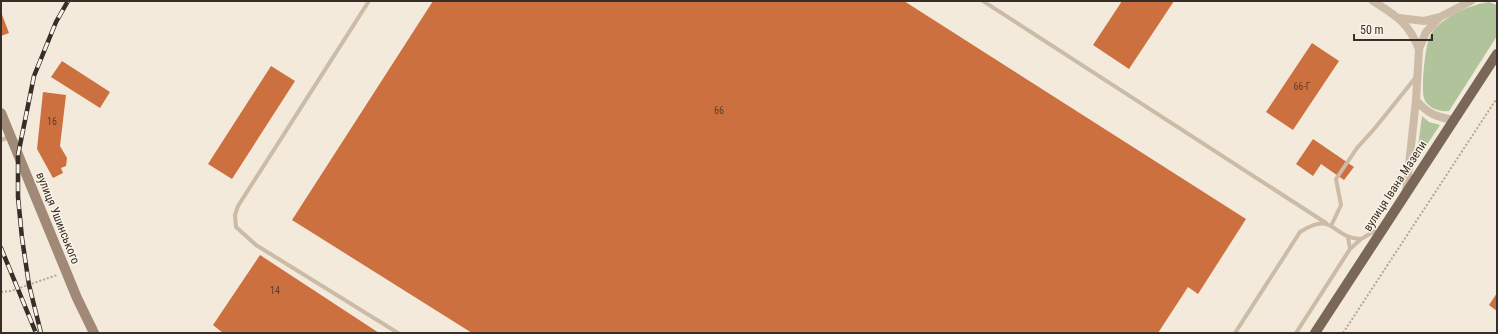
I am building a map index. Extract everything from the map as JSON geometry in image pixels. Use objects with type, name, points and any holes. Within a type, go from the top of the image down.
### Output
[{"type":"main road","name":"вулиця Івана Мазепи","points":[[1315,333],[1497,54]]},
{"type":"street","points":[[1373,1],[1399,18],[1414,35],[1419,49]]},
{"type":"street","points":[[1399,18],[1424,21],[1440,17],[1471,1]]},
{"type":"street","points":[[1406,193],[1416,100],[1419,49],[1426,32],[1440,17]]},
{"type":"street","points":[[1416,100],[1431,114],[1454,120]]},
{"type":"street","name":"вулиця Ушинського","points":[[1,113],[6,138],[66,272],[76,298],[94,333]]},
{"type":"lane","points":[[369,1],[238,206],[235,215],[236,227],[256,245],[398,333]]},
{"type":"lane","points":[[983,1],[1348,237],[1361,239]]},
{"type":"lane","points":[[1331,226],[1341,205],[1336,180],[1357,148],[1418,74]]},
{"type":"lane","points":[[1235,333],[1300,232],[1317,223],[1326,223]]},
{"type":"lane","points":[[1296,333],[1350,249],[1361,239],[1384,226]]},
{"type":"lane","points":[[1348,237],[1350,249]]},
{"type":"path","points":[[1343,333],[1497,98]]},
{"type":"path","points":[[1,292],[66,272]]},
{"type":"green space","points":[[1489,2],[1497,5],[1497,36],[1449,111],[1434,109],[1428,104],[1423,93],[1425,56],[1431,34],[1449,17],[1473,6]]},
{"type":"green space","points":[[1422,116],[1429,122],[1440,125],[1416,161]]},
{"type":"building","points":[[433,1],[904,1],[1246,219],[1198,294],[1188,287],[1158,333],[472,333],[292,220]]},
{"type":"building","points":[[1122,1],[1174,1],[1129,69],[1093,45]]},
{"type":"building","points":[[1,12],[9,33],[1,36]]},
{"type":"building","points":[[1312,43],[1339,61],[1293,130],[1266,112]]},
{"type":"building","points":[[62,61],[110,92],[100,108],[51,77]]},
{"type":"building","points":[[271,66],[295,81],[232,179],[208,164]]},
{"type":"building","points":[[43,92],[66,95],[60,146],[67,158],[66,166],[61,168],[63,173],[53,178],[37,149]]},
{"type":"building","points":[[1313,139],[1354,167],[1344,180],[1321,164],[1313,176],[1296,164]]},
{"type":"building","points":[[260,255],[379,333],[223,333],[213,325]]},
{"type":"building","points":[[1497,293],[1497,311],[1489,305]]},
{"type":"railway","points":[[41,333],[29,285],[22,238],[18,197],[18,155],[34,76],[56,22],[68,1]]},
{"type":"railway","points":[[1,248],[36,333]]}]
